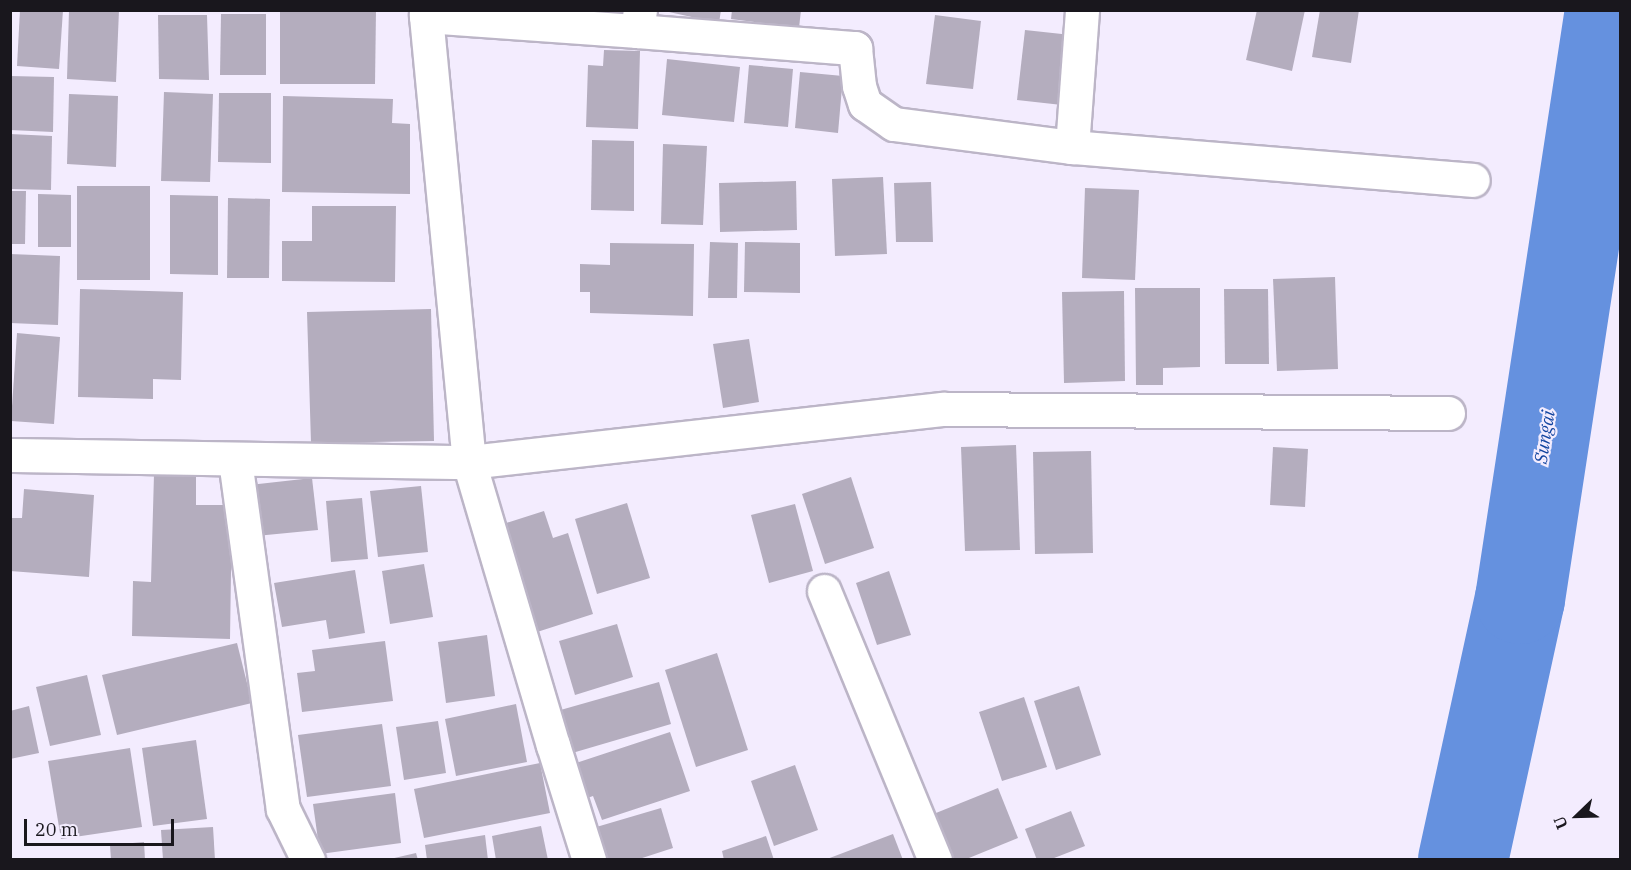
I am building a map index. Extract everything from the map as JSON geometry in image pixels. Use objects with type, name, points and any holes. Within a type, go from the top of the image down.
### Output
[{"type":"street","points":[[1072,147],[1082,10]]},
{"type":"street","points":[[589,860],[469,462],[426,13],[639,21],[855,48],[858,86],[865,104],[894,124],[1072,147],[1473,180]]},
{"type":"street","points":[[10,455],[469,462],[943,408],[1448,413]]},
{"type":"street","points":[[235,460],[283,809],[308,860]]},
{"type":"street","points":[[824,591],[935,860]]},
{"type":"building","points":[[20,10],[63,10],[59,69],[17,66]]},
{"type":"building","points":[[69,10],[119,10],[116,82],[67,79]]},
{"type":"building","points":[[280,10],[376,10],[375,84],[280,84]]},
{"type":"building","points":[[660,10],[721,10],[719,23]]},
{"type":"building","points":[[732,10],[801,10],[799,28],[731,19]]},
{"type":"building","points":[[1257,10],[1305,10],[1292,71],[1246,60]]},
{"type":"building","points":[[1320,10],[1359,10],[1351,63],[1312,57]]},
{"type":"building","points":[[221,14],[266,14],[266,75],[220,75]]},
{"type":"building","points":[[158,15],[207,15],[209,80],[159,79]]},
{"type":"building","points":[[935,15],[981,21],[973,89],[926,84]]},
{"type":"building","points":[[1025,30],[1071,35],[1062,105],[1017,100]]},
{"type":"building","points":[[604,50],[640,51],[638,129],[586,127],[588,65],[603,66]]},
{"type":"building","points":[[667,59],[740,67],[734,122],[662,115]]},
{"type":"building","points":[[749,65],[793,69],[788,127],[744,123]]},
{"type":"building","points":[[800,72],[843,76],[838,133],[795,128]]},
{"type":"building","points":[[10,76],[54,77],[53,132],[10,130]]},
{"type":"building","points":[[164,92],[213,94],[210,182],[161,181]]},
{"type":"building","points":[[219,93],[271,93],[271,163],[218,162]]},
{"type":"building","points":[[69,94],[118,96],[116,167],[67,164]]},
{"type":"building","points":[[283,96],[393,99],[392,123],[410,124],[410,194],[282,192]]},
{"type":"building","points":[[10,134],[52,136],[51,190],[10,189]]},
{"type":"building","points":[[592,140],[634,141],[634,211],[591,210]]},
{"type":"building","points":[[663,144],[707,146],[703,225],[661,224]]},
{"type":"building","points":[[883,177],[887,254],[835,256],[832,179]]},
{"type":"building","points":[[796,181],[797,230],[720,232],[719,183]]},
{"type":"building","points":[[931,182],[933,242],[896,242],[894,183]]},
{"type":"building","points":[[77,186],[150,186],[150,280],[77,280]]},
{"type":"building","points":[[1085,188],[1139,190],[1135,280],[1082,278]]},
{"type":"building","points":[[10,191],[26,191],[25,244],[10,244]]},
{"type":"building","points":[[38,194],[71,195],[71,247],[38,247]]},
{"type":"building","points":[[170,195],[218,196],[218,275],[170,274]]},
{"type":"building","points":[[228,198],[270,199],[269,278],[227,278]]},
{"type":"building","points":[[312,206],[396,206],[395,282],[282,281],[282,241],[312,241]]},
{"type":"building","points":[[710,242],[738,243],[737,298],[708,298]]},
{"type":"building","points":[[745,242],[800,243],[800,293],[744,292]]},
{"type":"building","points":[[610,243],[694,244],[693,316],[590,313],[590,292],[580,292],[580,264],[610,265]]},
{"type":"building","points":[[10,254],[60,256],[58,325],[10,323]]},
{"type":"building","points":[[1335,277],[1338,369],[1277,371],[1273,279]]},
{"type":"building","points":[[1135,288],[1200,288],[1200,367],[1163,368],[1163,385],[1136,385]]},
{"type":"building","points":[[80,289],[183,292],[181,380],[153,379],[153,399],[78,397]]},
{"type":"building","points":[[1224,289],[1268,289],[1269,364],[1225,364]]},
{"type":"building","points":[[1124,291],[1125,381],[1064,383],[1062,292]]},
{"type":"building","points":[[431,309],[434,441],[311,443],[307,312]]},
{"type":"building","points":[[17,333],[60,337],[54,424],[11,421]]},
{"type":"building","points":[[749,339],[759,402],[723,408],[713,344]]},
{"type":"building","points":[[1016,445],[1020,550],[965,551],[961,447]]},
{"type":"building","points":[[1273,447],[1308,449],[1305,507],[1270,505]]},
{"type":"building","points":[[1091,451],[1093,553],[1035,554],[1033,452]]},
{"type":"building","points":[[154,474],[196,476],[196,505],[232,505],[230,639],[132,636],[133,581],[151,582]]},
{"type":"building","points":[[851,477],[874,548],[825,564],[802,494]]},
{"type":"building","points":[[312,478],[318,530],[256,536],[250,485]]},
{"type":"building","points":[[421,486],[428,552],[378,557],[370,491]]},
{"type":"building","points":[[24,489],[94,495],[89,577],[10,571],[10,518],[22,518]]},
{"type":"building","points":[[362,498],[368,559],[331,562],[326,501]]},
{"type":"building","points":[[627,503],[650,578],[597,594],[575,519]]},
{"type":"building","points":[[795,504],[813,571],[769,583],[751,515]]},
{"type":"building","points":[[544,511],[553,538],[568,533],[593,614],[534,633],[500,525]]},
{"type":"building","points":[[424,564],[433,617],[390,624],[382,571]]},
{"type":"building","points":[[355,570],[365,633],[329,639],[326,620],[282,627],[274,583]]},
{"type":"building","points":[[889,571],[911,635],[877,645],[856,583]]},
{"type":"building","points":[[617,624],[633,677],[575,695],[559,641]]},
{"type":"building","points":[[487,635],[495,696],[446,703],[438,642]]},
{"type":"building","points":[[385,641],[393,701],[302,712],[297,673],[315,671],[312,650]]},
{"type":"building","points":[[237,643],[252,703],[117,735],[102,675]]},
{"type":"building","points":[[717,653],[748,750],[696,767],[665,670]]},
{"type":"building","points":[[87,675],[101,735],[50,746],[36,687]]},
{"type":"building","points":[[659,682],[671,724],[562,756],[550,713]]},
{"type":"building","points":[[1079,686],[1101,755],[1056,770],[1034,701]]},
{"type":"building","points":[[1024,697],[1047,767],[1002,781],[979,712]]},
{"type":"building","points":[[516,704],[527,762],[456,776],[445,719]]},
{"type":"building","points":[[29,706],[39,753],[10,759],[10,711]]},
{"type":"building","points":[[438,721],[446,773],[404,780],[396,727]]},
{"type":"building","points":[[382,724],[391,786],[307,797],[298,735]]},
{"type":"building","points":[[670,732],[690,791],[602,820],[593,796],[579,801],[567,766]]},
{"type":"building","points":[[196,740],[207,819],[153,826],[142,748]]},
{"type":"building","points":[[130,748],[142,827],[61,839],[48,761]]},
{"type":"building","points":[[540,763],[550,813],[424,838],[414,789]]},
{"type":"building","points":[[795,765],[818,830],[774,846],[751,781]]},
{"type":"building","points":[[998,788],[1018,838],[964,860],[949,860],[931,815]]},
{"type":"building","points":[[395,793],[401,843],[320,854],[313,804]]},
{"type":"building","points":[[661,808],[673,848],[636,860],[603,860],[593,828]]},
{"type":"building","points":[[1071,811],[1085,846],[1049,860],[1037,860],[1025,829]]},
{"type":"building","points":[[541,826],[548,860],[496,860],[492,836]]},
{"type":"building","points":[[213,827],[215,860],[163,860],[161,830]]},
{"type":"building","points":[[893,834],[903,860],[827,860],[827,859]]},
{"type":"building","points":[[485,835],[488,860],[427,860],[425,845]]},
{"type":"building","points":[[766,836],[774,860],[724,860],[722,851]]},
{"type":"building","points":[[144,842],[145,860],[111,860],[110,845]]},
{"type":"building","points":[[416,853],[418,860],[390,860],[390,859]]},
{"type":"waterway","name":"Sungai","points":[[1463,860],[1520,599],[1610,10]]}]
